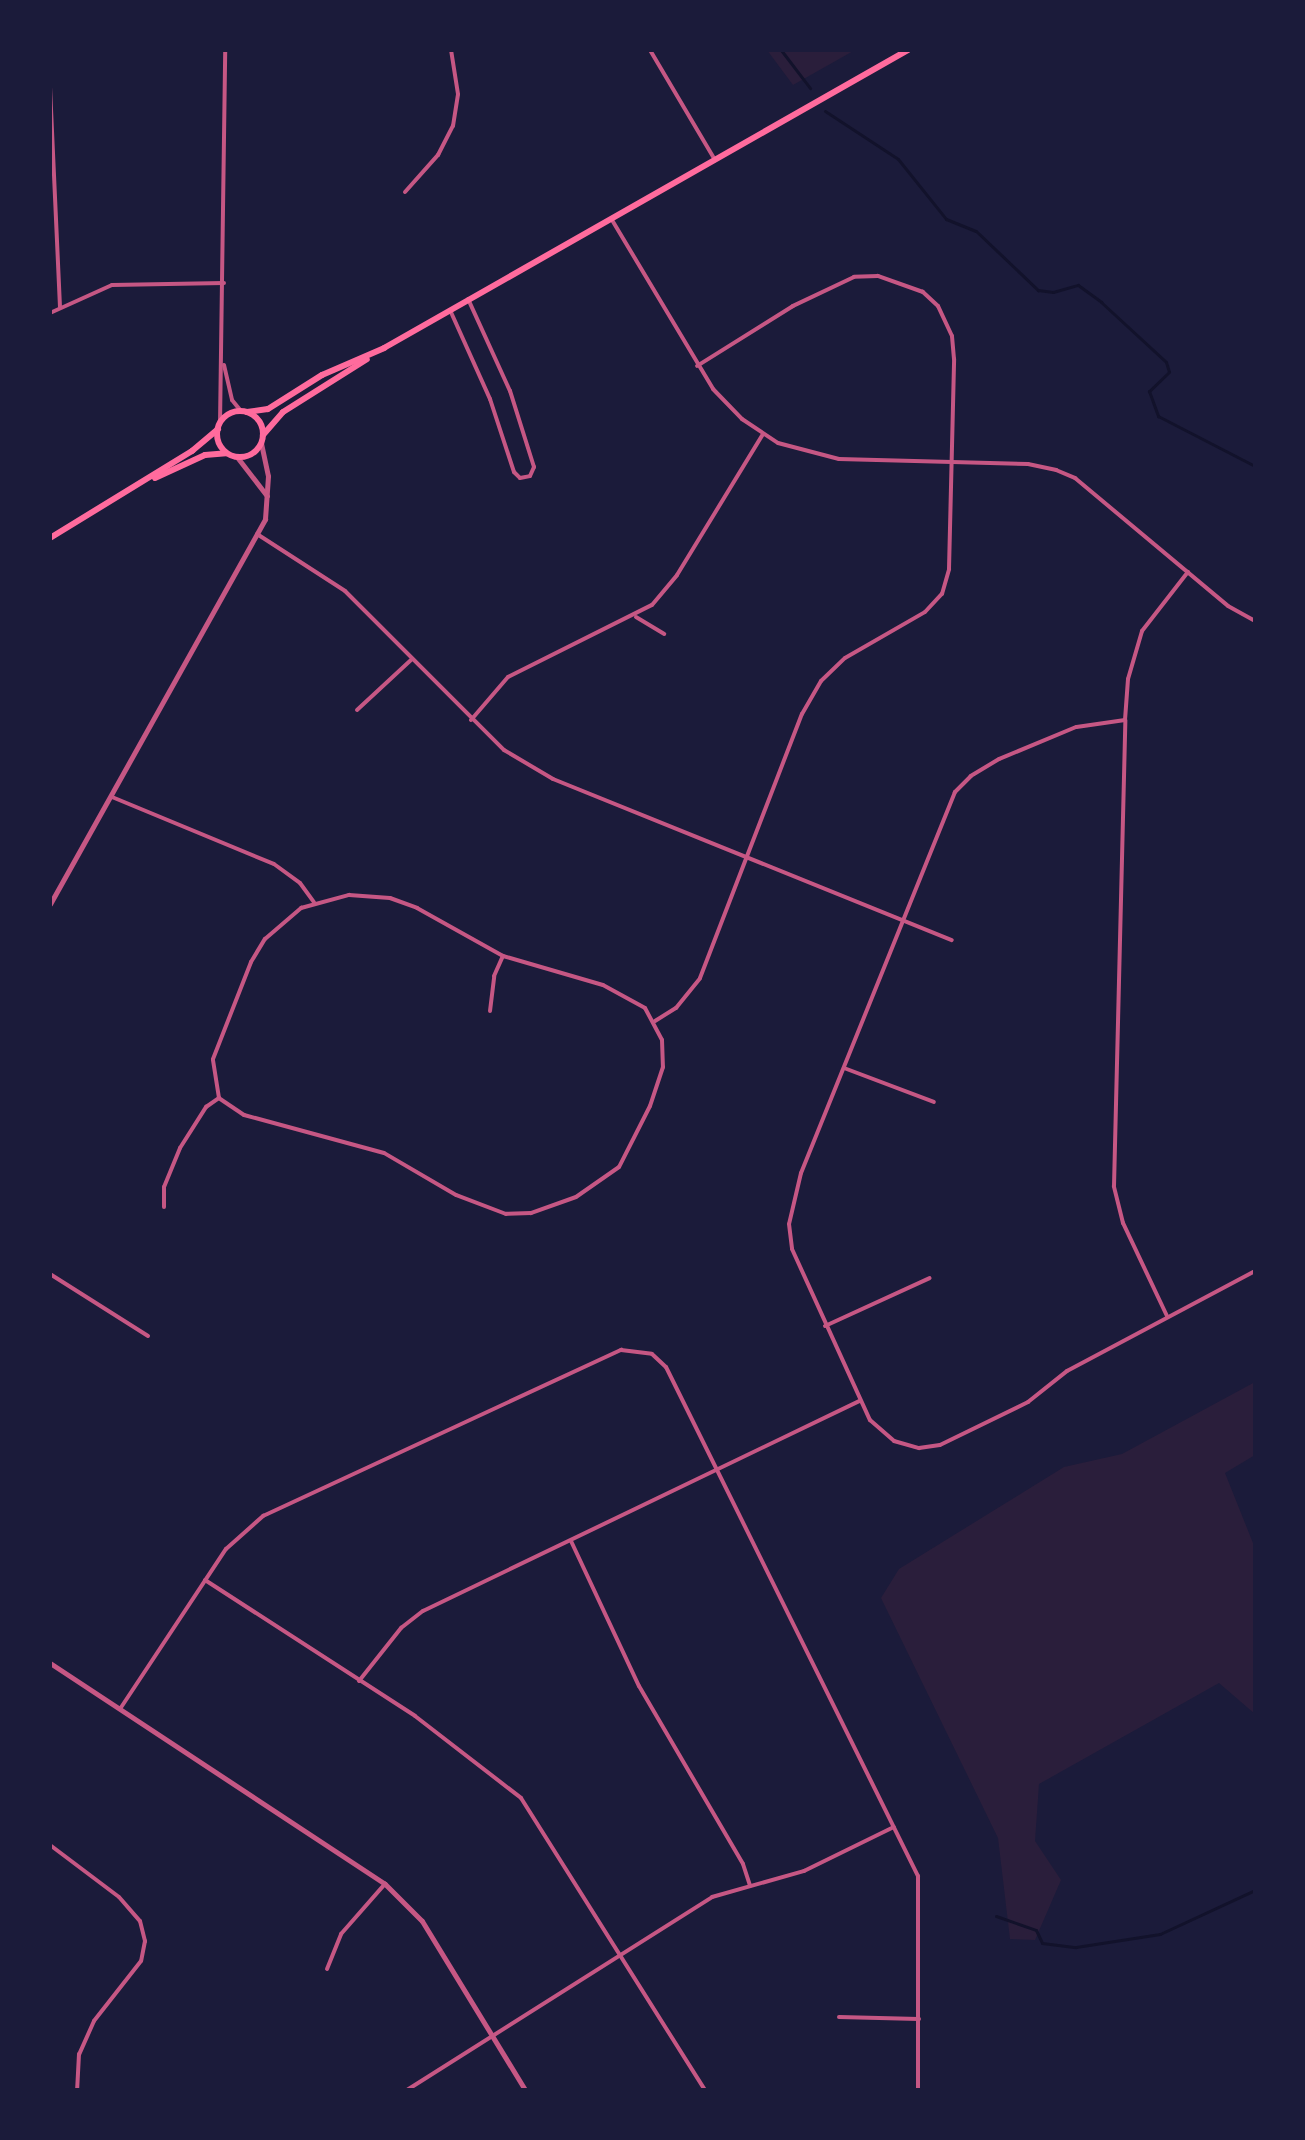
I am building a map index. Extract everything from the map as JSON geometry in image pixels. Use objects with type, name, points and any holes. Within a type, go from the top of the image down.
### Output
[{"type":"main road","points":[[130,490],[205,455],[250,455],[283,412],[384,348],[908,50]]},
{"type":"main road","points":[[50,538],[130,490],[219,426],[244,412],[268,409],[322,375],[384,348]]},
{"type":"main road","points":[[244,412],[259,421],[263,435]]},
{"type":"main road","points":[[219,426],[227,453]]},
{"type":"street","points":[[219,426],[223,359],[225,50]]},
{"type":"street","points":[[405,192],[438,155],[453,126],[458,94],[451,50]]},
{"type":"street","points":[[650,50],[715,160]]},
{"type":"street","points":[[50,87],[60,307]]},
{"type":"street","points":[[612,220],[697,366],[727,405],[763,434],[802,452],[839,459],[1028,464],[1075,478],[1188,572],[1255,621]]},
{"type":"street","points":[[655,1021],[692,992],[802,714],[821,681],[845,658],[925,612],[942,594],[949,569],[955,464],[952,336],[938,306],[906,282],[878,276],[845,280],[697,366]]},
{"type":"street","points":[[50,313],[112,285],[224,283]]},
{"type":"street","points":[[450,310],[490,399],[514,472],[520,478],[530,476],[534,467],[510,391],[468,299]]},
{"type":"street","points":[[223,359],[232,400],[244,412]]},
{"type":"street","points":[[471,720],[508,677],[527,665],[636,617],[677,575],[763,434]]},
{"type":"street","points":[[50,904],[257,534],[268,497],[261,443]]},
{"type":"street","points":[[237,457],[268,497]]},
{"type":"street","points":[[257,534],[345,591],[504,750],[553,779],[899,922],[952,940]]},
{"type":"street","points":[[1167,1316],[1123,1223],[1114,1186],[1125,720],[1128,679],[1142,631],[1188,572]]},
{"type":"street","points":[[636,617],[664,634]]},
{"type":"street","points":[[357,710],[412,659]]},
{"type":"street","points":[[1125,720],[1076,727],[971,776],[942,814],[801,1173],[789,1224],[796,1262],[859,1401],[879,1430],[906,1446],[940,1445],[1028,1402],[1067,1371],[1255,1271]]},
{"type":"street","points":[[112,797],[274,864],[314,902]]},
{"type":"street","points":[[349,895],[390,898],[503,956],[626,994],[655,1021],[663,1067],[626,1156],[598,1184],[531,1213],[481,1208],[384,1153],[244,1115],[219,1098],[213,1059],[242,979],[265,939],[314,902],[349,895]]},
{"type":"street","points":[[490,1011],[494,976],[503,956]]},
{"type":"street","points":[[844,1068],[934,1102]]},
{"type":"street","points":[[164,1207],[164,1187],[180,1148],[206,1107],[219,1098]]},
{"type":"street","points":[[50,1274],[148,1336]]},
{"type":"street","points":[[825,1326],[930,1278]]},
{"type":"street","points":[[120,1709],[226,1549],[263,1516],[621,1350],[645,1351],[666,1367],[720,1471],[895,1826],[922,1891],[918,2090]]},
{"type":"street","points":[[359,1681],[401,1628],[423,1611],[720,1471],[859,1401]]},
{"type":"street","points":[[571,1540],[639,1686],[743,1864],[750,1886]]},
{"type":"street","points":[[205,1580],[479,1760],[521,1798],[621,1952],[705,2090]]},
{"type":"street","points":[[50,1663],[385,1884],[422,1921],[525,2090]]},
{"type":"street","points":[[407,2090],[491,2034],[712,1897],[804,1871],[895,1826]]},
{"type":"street","points":[[50,1845],[119,1897],[140,1921],[145,1941],[141,1961],[94,2021],[84,2043],[77,2090]]},
{"type":"street","points":[[327,1969],[341,1934],[385,1884]]},
{"type":"street","points":[[839,2017],[919,2019]]},
{"type":"shaded area","points":[[767,50],[855,50],[793,85]]},
{"type":"shaded area","points":[[1255,1382],[1255,1455],[1225,1473],[1255,1548],[1255,1714],[1219,1683],[1039,1784],[1035,1841],[1061,1880],[1035,1940],[1010,1939],[998,1838],[881,1598],[899,1569],[1064,1467],[1122,1454]]},
{"type":"waterway","points":[[781,50],[810,88]]},
{"type":"waterway","points":[[825,111],[898,159],[946,219],[976,231],[1038,290],[1053,292],[1078,285],[1101,302],[1166,362],[1169,372],[1149,391],[1158,416],[1255,466]]},
{"type":"waterway","points":[[996,1916],[1036,1930],[1042,1943],[1076,1947],[1160,1934],[1255,1890]]}]
